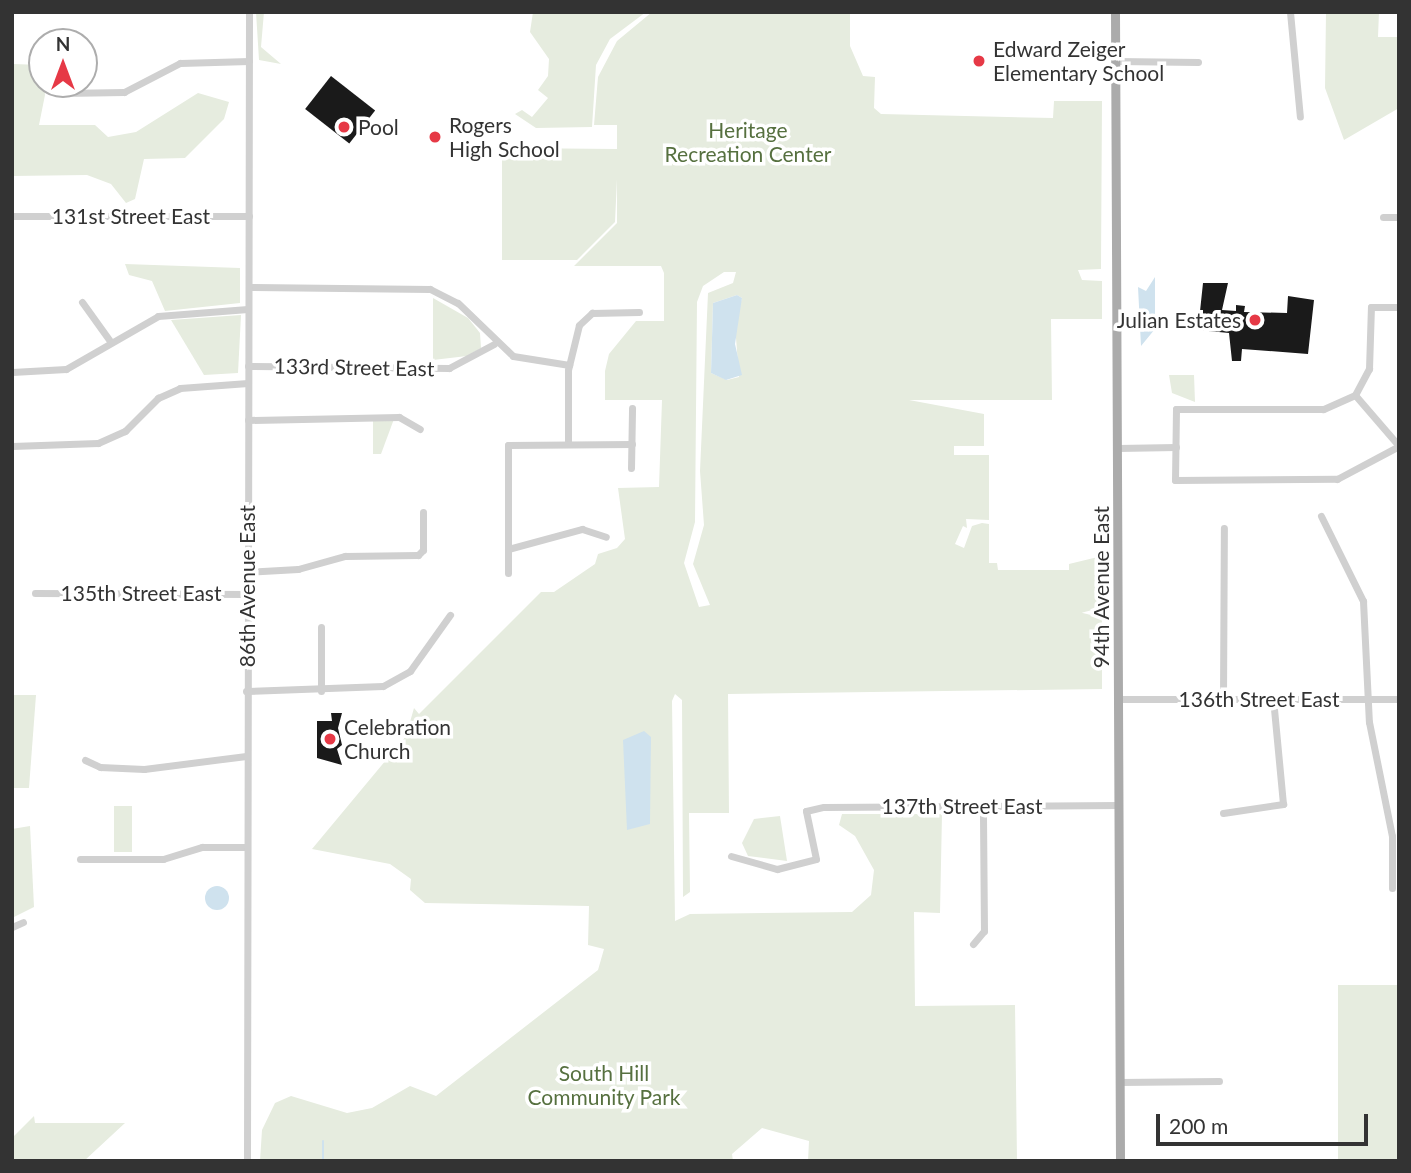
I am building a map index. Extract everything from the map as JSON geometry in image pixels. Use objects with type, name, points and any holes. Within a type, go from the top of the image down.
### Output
[{"type":"main road","name":"94th Avenue East","points":[[1115,12],[1120,1161]]},
{"type":"street","name":"86th Avenue East","points":[[247,1161],[249,12]]},
{"type":"street","points":[[1290,12],[1300,117]]},
{"type":"street","points":[[98,92],[124,92],[180,63],[249,61]]},
{"type":"street","points":[[1116,61],[1198,62]]},
{"type":"street","name":"131st Street East","points":[[12,216],[249,216]]},
{"type":"street","points":[[1383,217],[1399,217]]},
{"type":"street","points":[[249,287],[430,289],[458,303],[495,344],[522,360],[569,365]]},
{"type":"street","points":[[82,302],[110,341]]},
{"type":"street","points":[[1355,395],[1399,446],[1338,479],[1175,480],[1176,409],[1323,409],[1355,395],[1370,369],[1371,307],[1399,307]]},
{"type":"street","points":[[12,372],[66,369],[110,341],[170,313],[248,309]]},
{"type":"street","points":[[568,444],[569,365],[586,317],[639,312]]},
{"type":"street","name":"133rd Street East","points":[[248,366],[449,368],[495,344]]},
{"type":"street","name":"133rd Street East","points":[[12,446],[98,443],[125,431],[158,398],[180,387],[248,383]]},
{"type":"street","points":[[631,468],[632,408]]},
{"type":"street","points":[[248,420],[399,417],[421,429]]},
{"type":"street","points":[[508,573],[508,445],[632,444]]},
{"type":"street","points":[[1118,448],[1176,447]]},
{"type":"street","points":[[247,572],[298,569],[336,557],[418,555],[423,550],[423,512]]},
{"type":"street","points":[[1321,516],[1363,601],[1368,699],[1392,836],[1392,888]]},
{"type":"street","points":[[508,549],[582,528],[606,537]]},
{"type":"street","points":[[1223,699],[1224,528]]},
{"type":"street","name":"135th Street East","points":[[35,593],[246,594]]},
{"type":"street","points":[[246,691],[368,690],[399,679],[423,656],[450,615]]},
{"type":"street","points":[[321,627],[321,691]]},
{"type":"street","name":"136th Street East","points":[[1118,699],[1399,699]]},
{"type":"street","points":[[1223,813],[1283,804],[1273,699]]},
{"type":"street","points":[[85,760],[100,768],[144,769],[246,756]]},
{"type":"street","points":[[973,944],[984,931],[984,805]]},
{"type":"street","name":"137th Street East","points":[[731,856],[777,869],[816,859],[806,811],[984,805],[1119,806]]},
{"type":"street","points":[[80,859],[163,859],[202,847],[247,847]]},
{"type":"street","points":[[12,927],[23,922]]},
{"type":"street","points":[[1120,1082],[1219,1081]]},
{"type":"green space","points":[[256,12],[264,12],[261,47],[281,64],[259,60]]},
{"type":"green space","points":[[533,12],[646,12],[610,39],[596,65],[592,127],[536,128],[515,114],[522,110],[532,117],[548,98],[538,90],[548,76],[549,59],[530,32]]},
{"type":"green space","points":[[652,12],[850,12],[850,46],[863,76],[875,77],[874,108],[881,114],[1053,118],[1054,101],[1102,101],[1101,269],[1078,270],[1082,280],[1102,281],[1102,319],[1051,319],[1052,400],[909,400],[984,414],[984,446],[954,446],[954,455],[989,455],[989,520],[966,519],[967,528],[963,526],[955,544],[964,548],[972,526],[982,523],[989,524],[989,563],[997,563],[998,570],[1069,570],[1069,564],[1102,556],[1102,689],[728,694],[729,813],[689,813],[690,892],[683,897],[682,700],[675,694],[672,701],[675,921],[690,914],[852,912],[871,895],[874,870],[855,836],[839,825],[842,814],[942,814],[940,913],[914,912],[915,1006],[1015,1005],[1017,1161],[808,1161],[809,1141],[762,1128],[732,1154],[733,1161],[260,1161],[262,1130],[275,1103],[291,1096],[347,1113],[372,1108],[410,1086],[436,1096],[598,970],[604,949],[588,945],[589,906],[425,903],[410,890],[411,879],[390,864],[312,849],[406,736],[414,708],[419,714],[541,592],[554,592],[595,564],[598,554],[617,548],[625,539],[618,488],[659,487],[662,400],[605,400],[605,371],[609,354],[636,321],[664,321],[664,273],[661,266],[574,266],[617,223],[617,179],[615,222],[577,260],[502,260],[502,153],[508,148],[617,149],[617,125],[594,125],[598,77],[617,41]],"holes":[[[724,272],[736,272],[733,283],[708,293],[700,471],[704,525],[693,564],[710,605],[699,607],[684,563],[695,522],[697,302],[703,286]],[[737,295],[742,298],[735,325],[739,377],[727,380],[711,373],[713,303]]]},
{"type":"green space","points":[[1326,12],[1379,12],[1378,37],[1399,37],[1399,108],[1344,140],[1325,88]]},
{"type":"green space","points":[[12,48],[13,64],[28,65],[28,98],[44,98],[39,125],[95,125],[108,137],[136,132],[198,93],[229,102],[224,119],[185,158],[144,159],[135,199],[126,203],[111,184],[87,175],[12,176]]},
{"type":"green space","points":[[125,264],[240,268],[240,303],[165,311],[152,281],[129,275]]},
{"type":"green space","points":[[433,298],[468,318],[480,333],[481,348],[467,356],[433,360]]},
{"type":"green space","points":[[241,315],[238,373],[204,375],[171,320]]},
{"type":"green space","points":[[1169,375],[1194,375],[1195,402],[1172,393]]},
{"type":"green space","points":[[373,419],[394,419],[381,454],[373,454]]},
{"type":"green space","points":[[12,695],[36,695],[29,788],[12,788]]},
{"type":"green space","points":[[114,806],[132,806],[132,852],[114,852]]},
{"type":"green space","points":[[780,816],[787,861],[748,856],[742,843],[754,819]]},
{"type":"green space","points":[[30,826],[34,907],[12,918],[12,829]]},
{"type":"green space","points":[[1338,985],[1399,985],[1399,1161],[1338,1161]]},
{"type":"green space","points":[[34,1116],[35,1123],[125,1123],[84,1161],[12,1161],[12,1138]]},
{"type":"water","points":[[1155,277],[1155,329],[1141,346],[1138,287],[1146,291]]},
{"type":"water","points":[[737,295],[742,298],[735,344],[742,375],[726,380],[711,373],[713,303]]},
{"type":"water","points":[[644,731],[651,737],[650,824],[627,830],[623,740]]},
{"type":"water","points":[[217,886],[228,893],[229,898],[222,909],[217,910],[206,903],[205,898],[212,887]]},
{"type":"building","name":"Pool","points":[[331,76],[375,110],[349,144],[305,109]]},
{"type":"building","name":"Julian Estates","points":[[1203,283],[1228,283],[1222,310],[1236,311],[1236,305],[1245,306],[1244,312],[1287,313],[1288,296],[1314,300],[1308,354],[1242,349],[1241,361],[1232,361],[1229,333],[1198,330]]},
{"type":"building","name":"Celebration Church","points":[[331,713],[342,713],[338,728],[342,745],[337,749],[342,765],[317,758],[317,721],[332,721]]},
{"type":"waterway","points":[[323,1141],[323,1161]]},
{"type":"place","name":"Edward Zeiger Elementary School","points":[[979,61]]},
{"type":"place","name":"Pool","points":[[344,127]]},
{"type":"place","name":"Rogers High School","points":[[435,137]]},
{"type":"place","name":"Julian Estates","points":[[1255,320]]},
{"type":"place","name":"Celebration Church","points":[[330,739]]},
{"type":"park label","name":"Heritage Recreation Center","points":[[748,142]]},
{"type":"park label","name":"South Hill Community Park","points":[[604,1085]]}]
